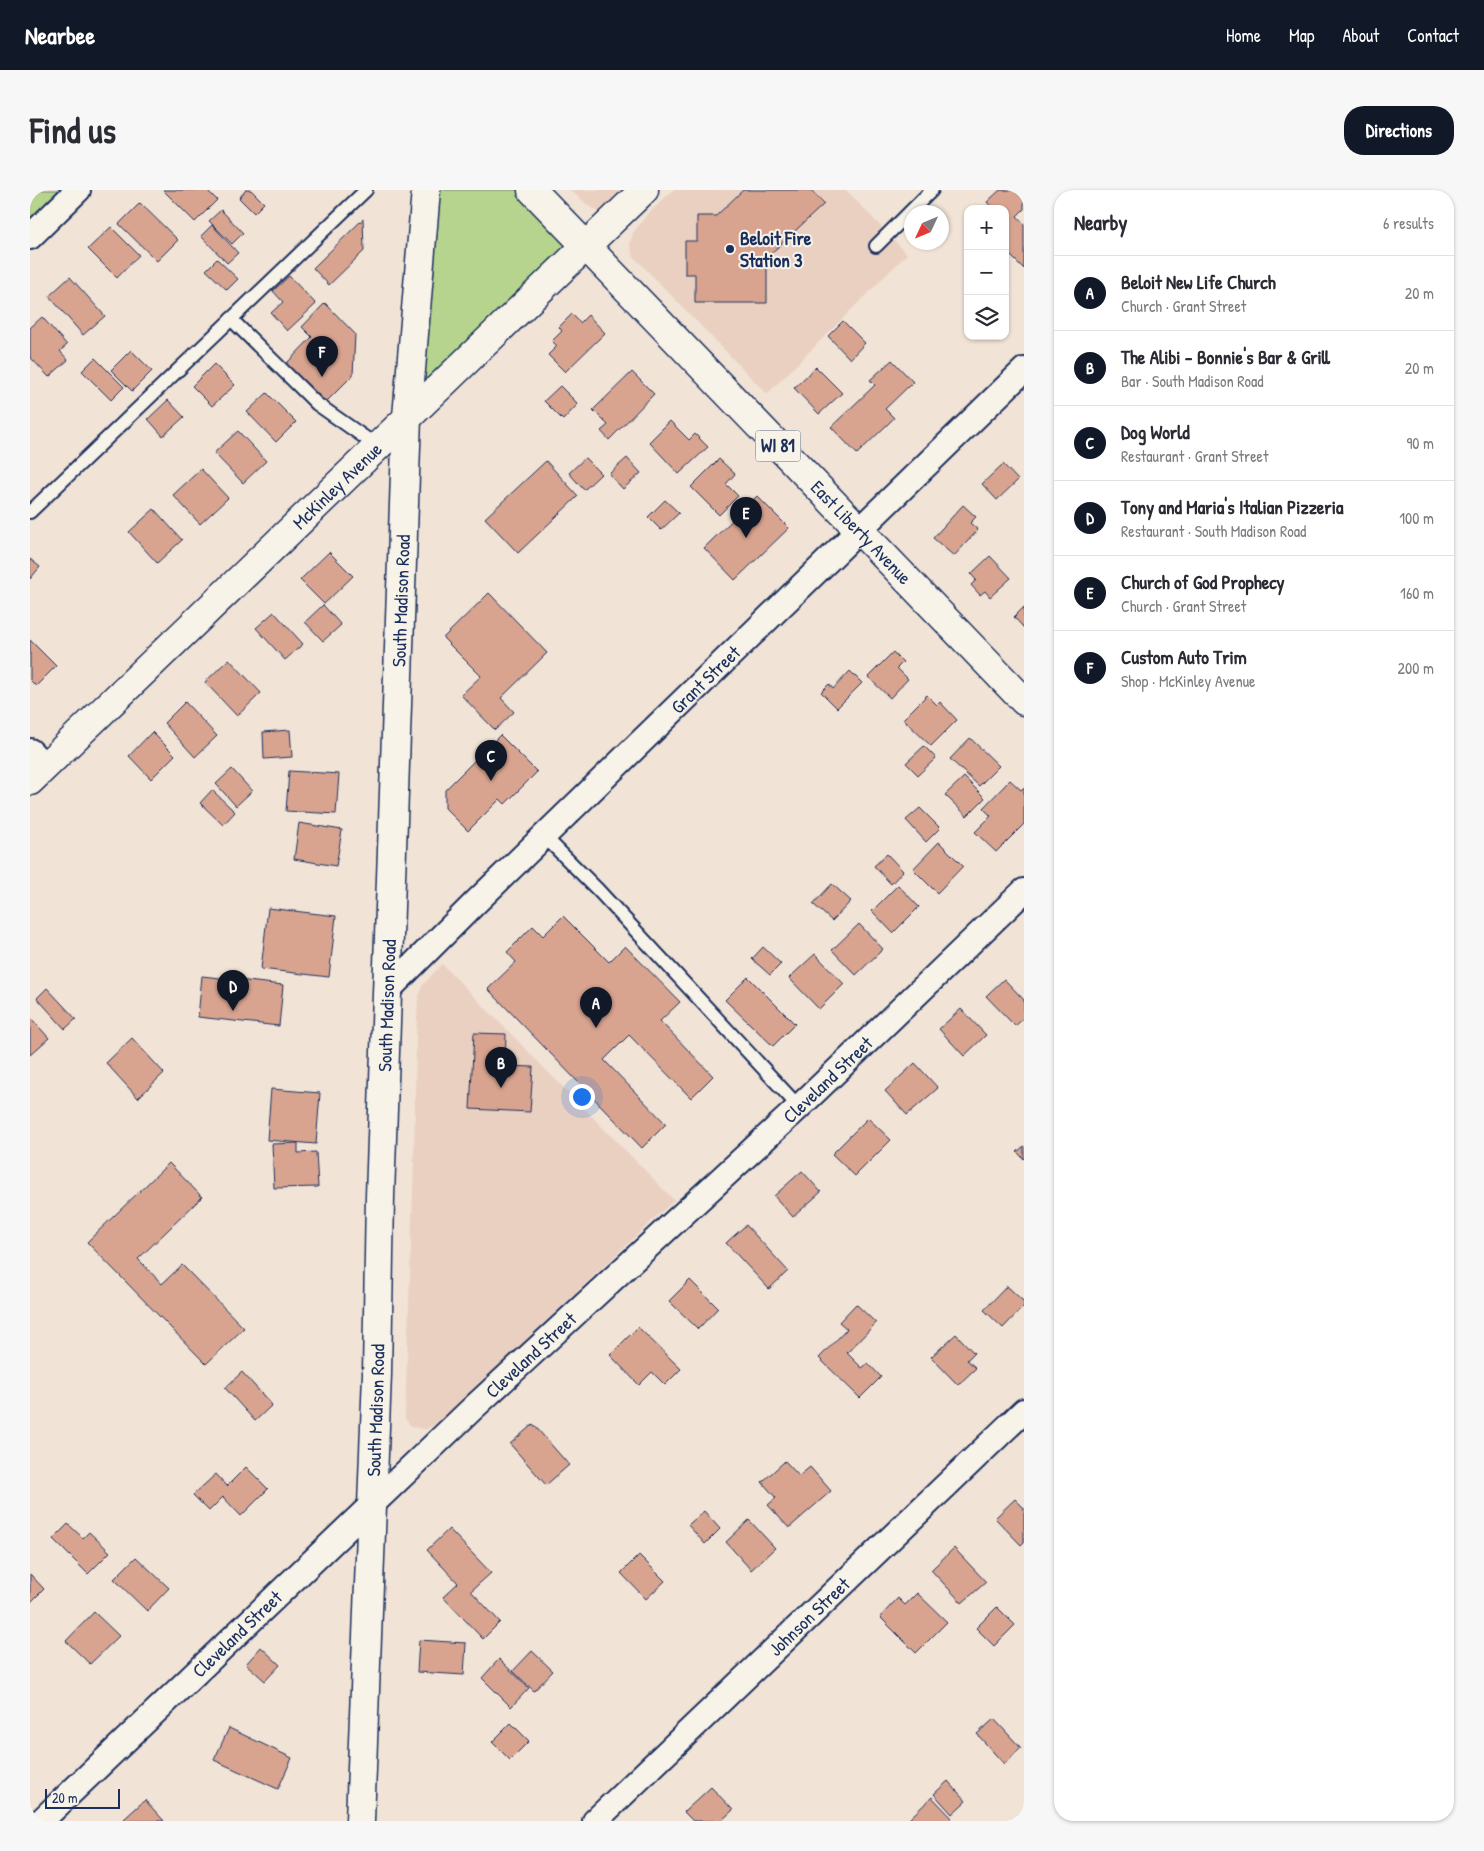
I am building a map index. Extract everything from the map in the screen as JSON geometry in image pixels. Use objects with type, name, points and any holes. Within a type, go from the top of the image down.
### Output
[{"type":"main road","name":"South Madison Road","points":[[360,1821],[377,1374],[380,1196],[407,418],[426,190]]},
{"type":"main road","name":"East Liberty Avenue","points":[[532,190],[1024,702]]},
{"type":"main road","name":"McKinley Avenue","points":[[35,766],[407,418],[644,190]]},
{"type":"street","points":[[30,237],[78,190]]},
{"type":"street","name":"Grant Street","points":[[388,990],[476,902],[1024,370]]},
{"type":"street","name":"Cleveland Street","points":[[41,1821],[472,1409],[799,1107],[1024,891]]},
{"type":"street","name":"Johnson Street","points":[[595,1821],[1024,1411]]},
{"type":"lane","points":[[30,512],[366,190]]},
{"type":"lane","points":[[876,246],[932,190]]},
{"type":"lane","points":[[231,319],[317,404],[377,446]]},
{"type":"lane","points":[[545,837],[604,896],[799,1107]]},
{"type":"shaded area","points":[[570,190],[627,190],[609,208],[600,212],[590,207]]},
{"type":"shaded area","points":[[673,190],[846,190],[907,254],[767,394],[633,256],[630,244],[633,233],[646,216]]},
{"type":"shaded area","points":[[442,964],[674,1200],[439,1422],[426,1429],[410,1425],[405,1418],[414,1162],[416,1034],[418,1000],[422,986]]},
{"type":"green space","points":[[30,190],[59,190],[30,218]]},
{"type":"green space","points":[[426,190],[532,190],[586,246],[407,417]]},
{"type":"building","points":[[163,190],[207,190],[217,200],[195,222]]},
{"type":"building","points":[[246,190],[251,190],[264,203],[254,213],[239,198]]},
{"type":"building","name":"Beloit Fire Station 3","points":[[743,190],[811,190],[824,204],[767,257],[767,303],[695,303],[695,274],[685,274],[685,241],[697,241],[697,216],[716,216]]},
{"type":"building","points":[[1000,190],[1014,190],[1024,200],[1024,209],[1017,216],[1024,224],[1024,269],[1009,254],[1009,205],[990,205],[987,202]]},
{"type":"building","points":[[140,203],[178,240],[157,261],[119,224]]},
{"type":"building","points":[[221,210],[243,233],[232,244],[209,221]]},
{"type":"building","points":[[363,219],[364,251],[329,285],[313,268]]},
{"type":"building","points":[[212,225],[238,253],[227,263],[201,236]]},
{"type":"building","points":[[111,227],[139,255],[117,278],[88,249]]},
{"type":"building","points":[[217,259],[238,279],[227,290],[206,270]]},
{"type":"building","points":[[289,276],[316,304],[287,331],[271,313],[283,302],[273,291]]},
{"type":"building","points":[[70,277],[105,316],[83,335],[49,296]]},
{"type":"building","points":[[325,303],[355,334],[353,375],[325,403],[286,364],[312,337],[302,327]]},
{"type":"building","points":[[572,314],[580,323],[588,315],[605,333],[565,372],[548,355],[557,346],[552,341],[562,331],[559,327]]},
{"type":"building","points":[[42,317],[67,345],[60,351],[68,360],[49,377],[30,357],[30,328]]},
{"type":"building","points":[[843,321],[865,343],[850,359],[828,336]]},
{"type":"building","points":[[131,350],[152,371],[132,391],[111,370]]},
{"type":"building","points":[[95,358],[124,387],[111,400],[82,371]]},
{"type":"building","points":[[892,360],[913,382],[885,409],[894,418],[857,454],[831,427],[875,385],[870,380]]},
{"type":"building","points":[[214,364],[235,385],[212,406],[192,386]]},
{"type":"building","points":[[816,367],[842,393],[819,414],[794,388]]},
{"type":"building","points":[[632,372],[654,394],[609,440],[601,431],[608,425],[593,410]]},
{"type":"building","points":[[560,386],[578,404],[563,420],[544,401]]},
{"type":"building","points":[[267,393],[296,422],[276,442],[247,412]]},
{"type":"building","points":[[168,400],[184,417],[163,436],[148,419]]},
{"type":"building","points":[[670,421],[689,440],[695,434],[708,447],[679,474],[649,442]]},
{"type":"building","points":[[238,431],[266,461],[243,483],[214,453]]},
{"type":"building","points":[[585,458],[601,474],[584,490],[569,473]]},
{"type":"building","points":[[627,458],[641,473],[623,489],[609,474]]},
{"type":"building","points":[[719,459],[735,474],[726,484],[738,496],[719,515],[691,487]]},
{"type":"building","points":[[546,461],[578,496],[518,553],[485,518]]},
{"type":"building","points":[[1003,464],[1018,480],[997,500],[982,484]]},
{"type":"building","points":[[201,469],[228,498],[200,524],[173,495]]},
{"type":"building","points":[[757,496],[789,528],[735,580],[704,548]]},
{"type":"building","points":[[665,500],[679,513],[661,530],[648,517]]},
{"type":"building","points":[[963,505],[976,517],[970,523],[978,530],[954,556],[933,538]]},
{"type":"building","points":[[154,509],[182,540],[157,563],[129,532]]},
{"type":"building","points":[[329,552],[353,576],[324,604],[300,580]]},
{"type":"building","points":[[990,556],[1011,578],[990,597],[985,591],[980,595],[971,585],[976,580],[971,574]]},
{"type":"building","points":[[30,559],[40,567],[30,579]]},
{"type":"building","points":[[489,593],[547,653],[501,698],[514,712],[495,730],[461,695],[481,676],[443,638]]},
{"type":"building","points":[[323,605],[341,625],[323,641],[305,622]]},
{"type":"building","points":[[1024,607],[1024,628],[1014,617]]},
{"type":"building","points":[[274,612],[303,644],[285,660],[256,628]]},
{"type":"building","points":[[30,640],[56,666],[36,686],[30,680]]},
{"type":"building","points":[[893,652],[903,662],[897,668],[908,679],[890,698],[868,677]]},
{"type":"building","points":[[229,659],[261,693],[237,716],[205,682]]},
{"type":"building","points":[[850,671],[862,683],[837,708],[821,692],[829,684],[833,689]]},
{"type":"building","points":[[927,695],[937,705],[940,702],[957,720],[931,746],[903,719]]},
{"type":"building","points":[[185,702],[217,736],[195,757],[164,723]]},
{"type":"building","points":[[290,730],[292,757],[264,759],[263,732]]},
{"type":"building","points":[[152,732],[175,755],[151,779],[129,756]]},
{"type":"building","points":[[500,735],[537,772],[505,804],[500,799],[468,831],[445,808],[445,790]]},
{"type":"building","points":[[970,738],[999,766],[979,786],[950,759]]},
{"type":"building","points":[[924,746],[936,758],[918,775],[906,763]]},
{"type":"building","points":[[232,769],[252,791],[236,806],[216,784]]},
{"type":"building","points":[[289,771],[339,774],[336,814],[286,811]]},
{"type":"building","points":[[964,777],[985,798],[967,816],[945,795]]},
{"type":"building","points":[[1010,780],[1021,790],[1024,787],[1024,824],[996,852],[975,832],[991,816],[983,808]]},
{"type":"building","points":[[212,790],[235,812],[223,825],[200,803]]},
{"type":"building","points":[[920,808],[940,828],[926,842],[906,820]]},
{"type":"building","points":[[299,823],[342,830],[336,866],[294,859]]},
{"type":"building","points":[[939,842],[963,866],[937,893],[913,869]]},
{"type":"building","points":[[887,854],[903,871],[891,884],[874,866]]},
{"type":"building","points":[[832,884],[851,901],[832,921],[813,904]]},
{"type":"building","points":[[898,885],[919,907],[893,933],[872,911]]},
{"type":"building","points":[[268,908],[336,916],[329,977],[261,969]]},
{"type":"building","points":[[563,916],[609,962],[625,946],[680,1002],[660,1021],[713,1076],[691,1098],[629,1035],[604,1060],[666,1124],[642,1148],[488,989],[516,962],[507,952],[533,926],[543,936]]},
{"type":"building","points":[[859,924],[883,949],[856,975],[832,950]]},
{"type":"building","points":[[763,947],[781,964],[770,975],[752,959]]},
{"type":"building","points":[[815,954],[844,984],[819,1009],[789,978]]},
{"type":"building","points":[[202,976],[283,985],[279,1026],[198,1017]]},
{"type":"building","points":[[748,977],[795,1024],[773,1046],[725,1000]]},
{"type":"building","points":[[1004,979],[1024,1000],[1024,1018],[1015,1026],[986,996]]},
{"type":"building","points":[[47,988],[76,1019],[65,1029],[37,998]]},
{"type":"building","points":[[961,1009],[986,1035],[964,1056],[939,1029]]},
{"type":"building","points":[[30,1017],[49,1038],[30,1055]]},
{"type":"building","points":[[474,1033],[506,1034],[505,1066],[533,1067],[530,1112],[470,1109]]},
{"type":"building","points":[[132,1038],[164,1073],[138,1098],[106,1063]]},
{"type":"building","points":[[915,1063],[938,1088],[907,1115],[885,1091]]},
{"type":"building","points":[[271,1089],[320,1093],[316,1144],[267,1140]]},
{"type":"building","points":[[868,1118],[891,1140],[855,1176],[832,1154]]},
{"type":"building","points":[[298,1143],[298,1153],[316,1152],[318,1187],[274,1188],[272,1144]]},
{"type":"building","points":[[1024,1146],[1024,1159],[1017,1152]]},
{"type":"building","points":[[169,1163],[202,1197],[138,1259],[162,1284],[182,1265],[244,1328],[206,1364],[87,1242]]},
{"type":"building","points":[[802,1171],[821,1192],[793,1217],[774,1196]]},
{"type":"building","points":[[746,1225],[788,1271],[769,1289],[726,1243]]},
{"type":"building","points":[[690,1280],[718,1308],[698,1329],[669,1301]]},
{"type":"building","points":[[1007,1286],[1024,1302],[1024,1306],[1003,1328],[984,1310]]},
{"type":"building","points":[[856,1304],[876,1323],[847,1353],[862,1368],[868,1363],[881,1377],[860,1398],[819,1358],[847,1329],[839,1322]]},
{"type":"building","points":[[638,1327],[681,1369],[665,1385],[652,1372],[639,1385],[610,1355]]},
{"type":"building","points":[[956,1334],[974,1353],[967,1360],[976,1368],[958,1385],[931,1357]]},
{"type":"building","points":[[242,1372],[272,1405],[255,1421],[225,1388]]},
{"type":"building","points":[[533,1424],[569,1465],[546,1485],[510,1444]]},
{"type":"building","points":[[785,1461],[799,1476],[810,1467],[831,1491],[789,1528],[768,1505],[776,1498],[762,1482]]},
{"type":"building","points":[[246,1467],[268,1489],[241,1516],[223,1497],[209,1511],[193,1495],[216,1474],[227,1486]]},
{"type":"building","points":[[1015,1499],[1024,1508],[1024,1542],[1021,1545],[995,1518]]},
{"type":"building","points":[[704,1511],[720,1529],[705,1544],[688,1525]]},
{"type":"building","points":[[749,1520],[775,1548],[751,1570],[726,1542]]},
{"type":"building","points":[[68,1524],[83,1538],[89,1532],[110,1552],[88,1574],[53,1539]]},
{"type":"building","points":[[449,1529],[491,1573],[471,1591],[500,1622],[483,1639],[443,1597],[458,1583],[427,1550]]},
{"type":"building","points":[[954,1548],[986,1582],[962,1603],[931,1570]]},
{"type":"building","points":[[639,1555],[665,1581],[646,1599],[621,1573]]},
{"type":"building","points":[[136,1557],[169,1588],[147,1611],[114,1579]]},
{"type":"building","points":[[30,1574],[44,1589],[30,1603]]},
{"type":"building","points":[[917,1593],[947,1622],[916,1653],[880,1617],[898,1598],[905,1605]]},
{"type":"building","points":[[997,1607],[1015,1625],[994,1646],[976,1628]]},
{"type":"building","points":[[94,1612],[119,1636],[90,1664],[66,1641]]},
{"type":"building","points":[[419,1640],[466,1643],[464,1675],[417,1672]]},
{"type":"building","points":[[261,1647],[280,1665],[265,1681],[246,1664]]},
{"type":"building","points":[[532,1651],[553,1671],[534,1691],[513,1671]]},
{"type":"building","points":[[499,1659],[529,1688],[511,1707],[482,1678]]},
{"type":"building","points":[[994,1719],[1021,1748],[1004,1764],[977,1734]]},
{"type":"building","points":[[511,1723],[529,1741],[510,1760],[492,1742]]},
{"type":"building","points":[[229,1728],[292,1758],[278,1789],[214,1760]]},
{"type":"building","points":[[948,1781],[966,1801],[952,1814],[934,1794]]},
{"type":"building","points":[[711,1787],[733,1810],[721,1821],[693,1821],[684,1812]]},
{"type":"building","points":[[932,1797],[952,1818],[949,1821],[907,1821]]},
{"type":"building","points":[[145,1800],[164,1821],[126,1821],[124,1819]]},
{"type":"place","name":"Beloit Fire Station 3","points":[[730,249]]},
{"type":"place","name":"Custom Auto Trim","points":[[322,377]]},
{"type":"place","name":"Church of God Prophecy","points":[[746,538]]},
{"type":"place","name":"Dog World","points":[[491,781]]},
{"type":"place","name":"Tony and Maria's Italian Pizzeria","points":[[233,1011]]},
{"type":"place","name":"Beloit New Life Church","points":[[596,1028]]},
{"type":"place","name":"The Alibi - Bonnie's Bar & Grill","points":[[501,1088]]}]
